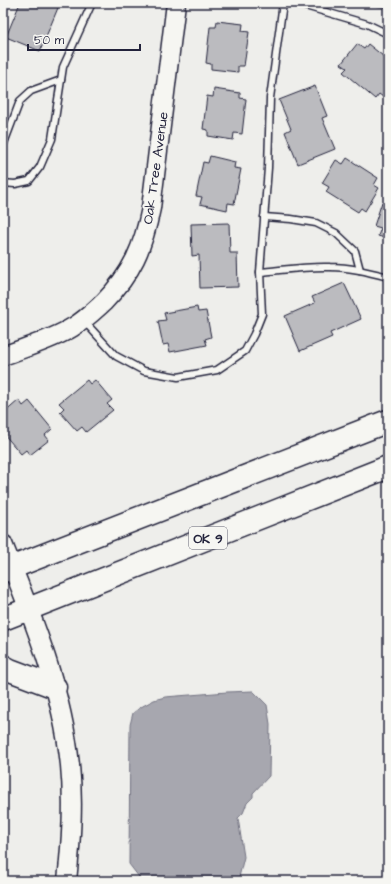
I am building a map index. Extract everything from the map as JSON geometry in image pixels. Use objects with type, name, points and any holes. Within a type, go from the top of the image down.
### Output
[{"type":"highway","points":[[8,569],[388,421]]},
{"type":"highway","name":"OK 9","points":[[3,619],[388,467]]},
{"type":"highway","points":[[3,666],[55,687]]},
{"type":"street","name":"Oak Tree Avenue","points":[[3,356],[54,337],[74,327],[91,314],[120,284],[132,267],[146,232],[156,176],[176,3]]},
{"type":"street","points":[[3,544],[8,569],[28,609],[50,667],[68,747],[72,779],[72,813],[71,845],[67,881]]},
{"type":"lane","points":[[3,183],[15,184],[29,181],[40,167],[52,139],[62,67],[92,3]]},
{"type":"lane","points":[[83,320],[116,356],[144,370],[178,377],[217,370],[245,351],[262,314],[260,272],[268,168],[270,98],[283,3]]},
{"type":"lane","points":[[295,3],[367,24],[388,34]]},
{"type":"lane","points":[[3,146],[20,101],[31,91],[61,80]]},
{"type":"lane","points":[[264,216],[316,223],[336,233],[355,251],[360,270]]},
{"type":"lane","points":[[260,272],[304,267],[332,266],[360,270],[388,277]]},
{"type":"shaded area","points":[[253,691],[267,705],[270,724],[269,776],[253,793],[253,797],[247,803],[243,813],[238,818],[244,857],[238,881],[142,881],[129,864],[130,725],[133,713],[154,700],[165,697]]},
{"type":"building","points":[[20,3],[60,3],[40,51],[6,37]]},
{"type":"building","points":[[373,3],[388,3],[388,8],[373,5]]},
{"type":"building","points":[[217,21],[243,24],[242,31],[249,32],[244,66],[238,66],[238,72],[211,69],[211,64],[206,63],[210,27],[216,27]]},
{"type":"building","points":[[357,44],[364,49],[368,44],[388,60],[388,90],[383,97],[379,94],[375,99],[343,72],[347,68],[341,64]]},
{"type":"building","points":[[315,86],[327,116],[322,118],[335,149],[298,164],[285,132],[291,129],[279,100]]},
{"type":"building","points":[[214,89],[240,93],[240,98],[246,99],[242,134],[234,133],[233,140],[208,136],[208,130],[203,129],[207,96],[213,97]]},
{"type":"building","points":[[210,156],[235,162],[234,168],[241,169],[234,204],[228,203],[227,210],[200,204],[202,197],[196,196],[203,162],[208,163]]},
{"type":"building","points":[[347,158],[378,178],[374,185],[379,188],[365,211],[361,208],[358,212],[326,192],[329,187],[322,183],[336,160],[343,164]]},
{"type":"building","points":[[382,202],[388,204],[388,239],[378,236],[381,228],[374,226]]},
{"type":"building","points":[[229,223],[230,253],[237,253],[238,287],[200,288],[199,255],[192,256],[191,224]]},
{"type":"building","points":[[344,283],[361,319],[330,333],[332,337],[300,351],[285,316],[315,303],[312,297]]},
{"type":"building","points":[[197,307],[198,312],[206,311],[211,337],[205,339],[207,345],[170,352],[168,344],[163,345],[158,321],[166,320],[164,313]]},
{"type":"building","points":[[87,380],[90,384],[95,380],[112,400],[107,404],[113,410],[86,432],[82,427],[77,431],[60,412],[64,408],[59,403]]},
{"type":"building","points":[[19,400],[23,406],[29,401],[52,429],[45,435],[49,440],[30,455],[26,450],[21,454],[3,433],[3,414]]}]
